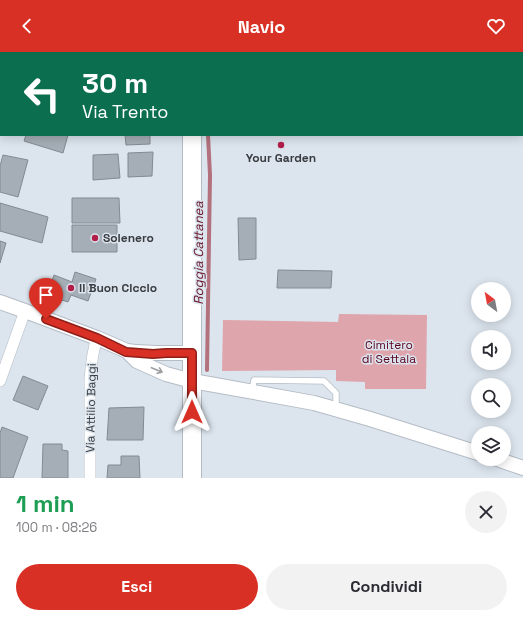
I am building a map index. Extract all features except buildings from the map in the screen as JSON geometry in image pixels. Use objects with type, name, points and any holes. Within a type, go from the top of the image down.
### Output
[{"type":"main road","points":[[192,136],[192,478]]},
{"type":"street","points":[[0,302],[97,338],[126,352],[137,361],[166,374],[192,381],[314,403],[378,421],[471,451]]},
{"type":"street","points":[[0,381],[25,311]]},
{"type":"street","name":"Via Attilio Baggi","points":[[90,478],[90,372],[97,338]]},
{"type":"street","points":[[126,352],[153,354],[192,353]]},
{"type":"street","points":[[511,464],[523,468]]},
{"type":"lane","points":[[252,392],[254,380],[324,381],[336,393],[336,409]]},
{"type":"green space","name":"Cimitero di Settala","points":[[339,314],[427,315],[426,389],[365,389],[365,382],[336,381],[336,370],[222,371],[223,320],[338,322]]},
{"type":"waterway","name":"Roggia Cattanea","points":[[207,370],[210,175],[208,136]]},
{"type":"place","name":"Your Garden","points":[[281,145]]},
{"type":"place","name":"Solenero","points":[[95,238]]},
{"type":"place","name":"Il Buon Ciccio","points":[[71,288]]},
{"type":"route","points":[[46,319],[97,338],[126,352],[153,354],[192,353],[192,412]]}]
